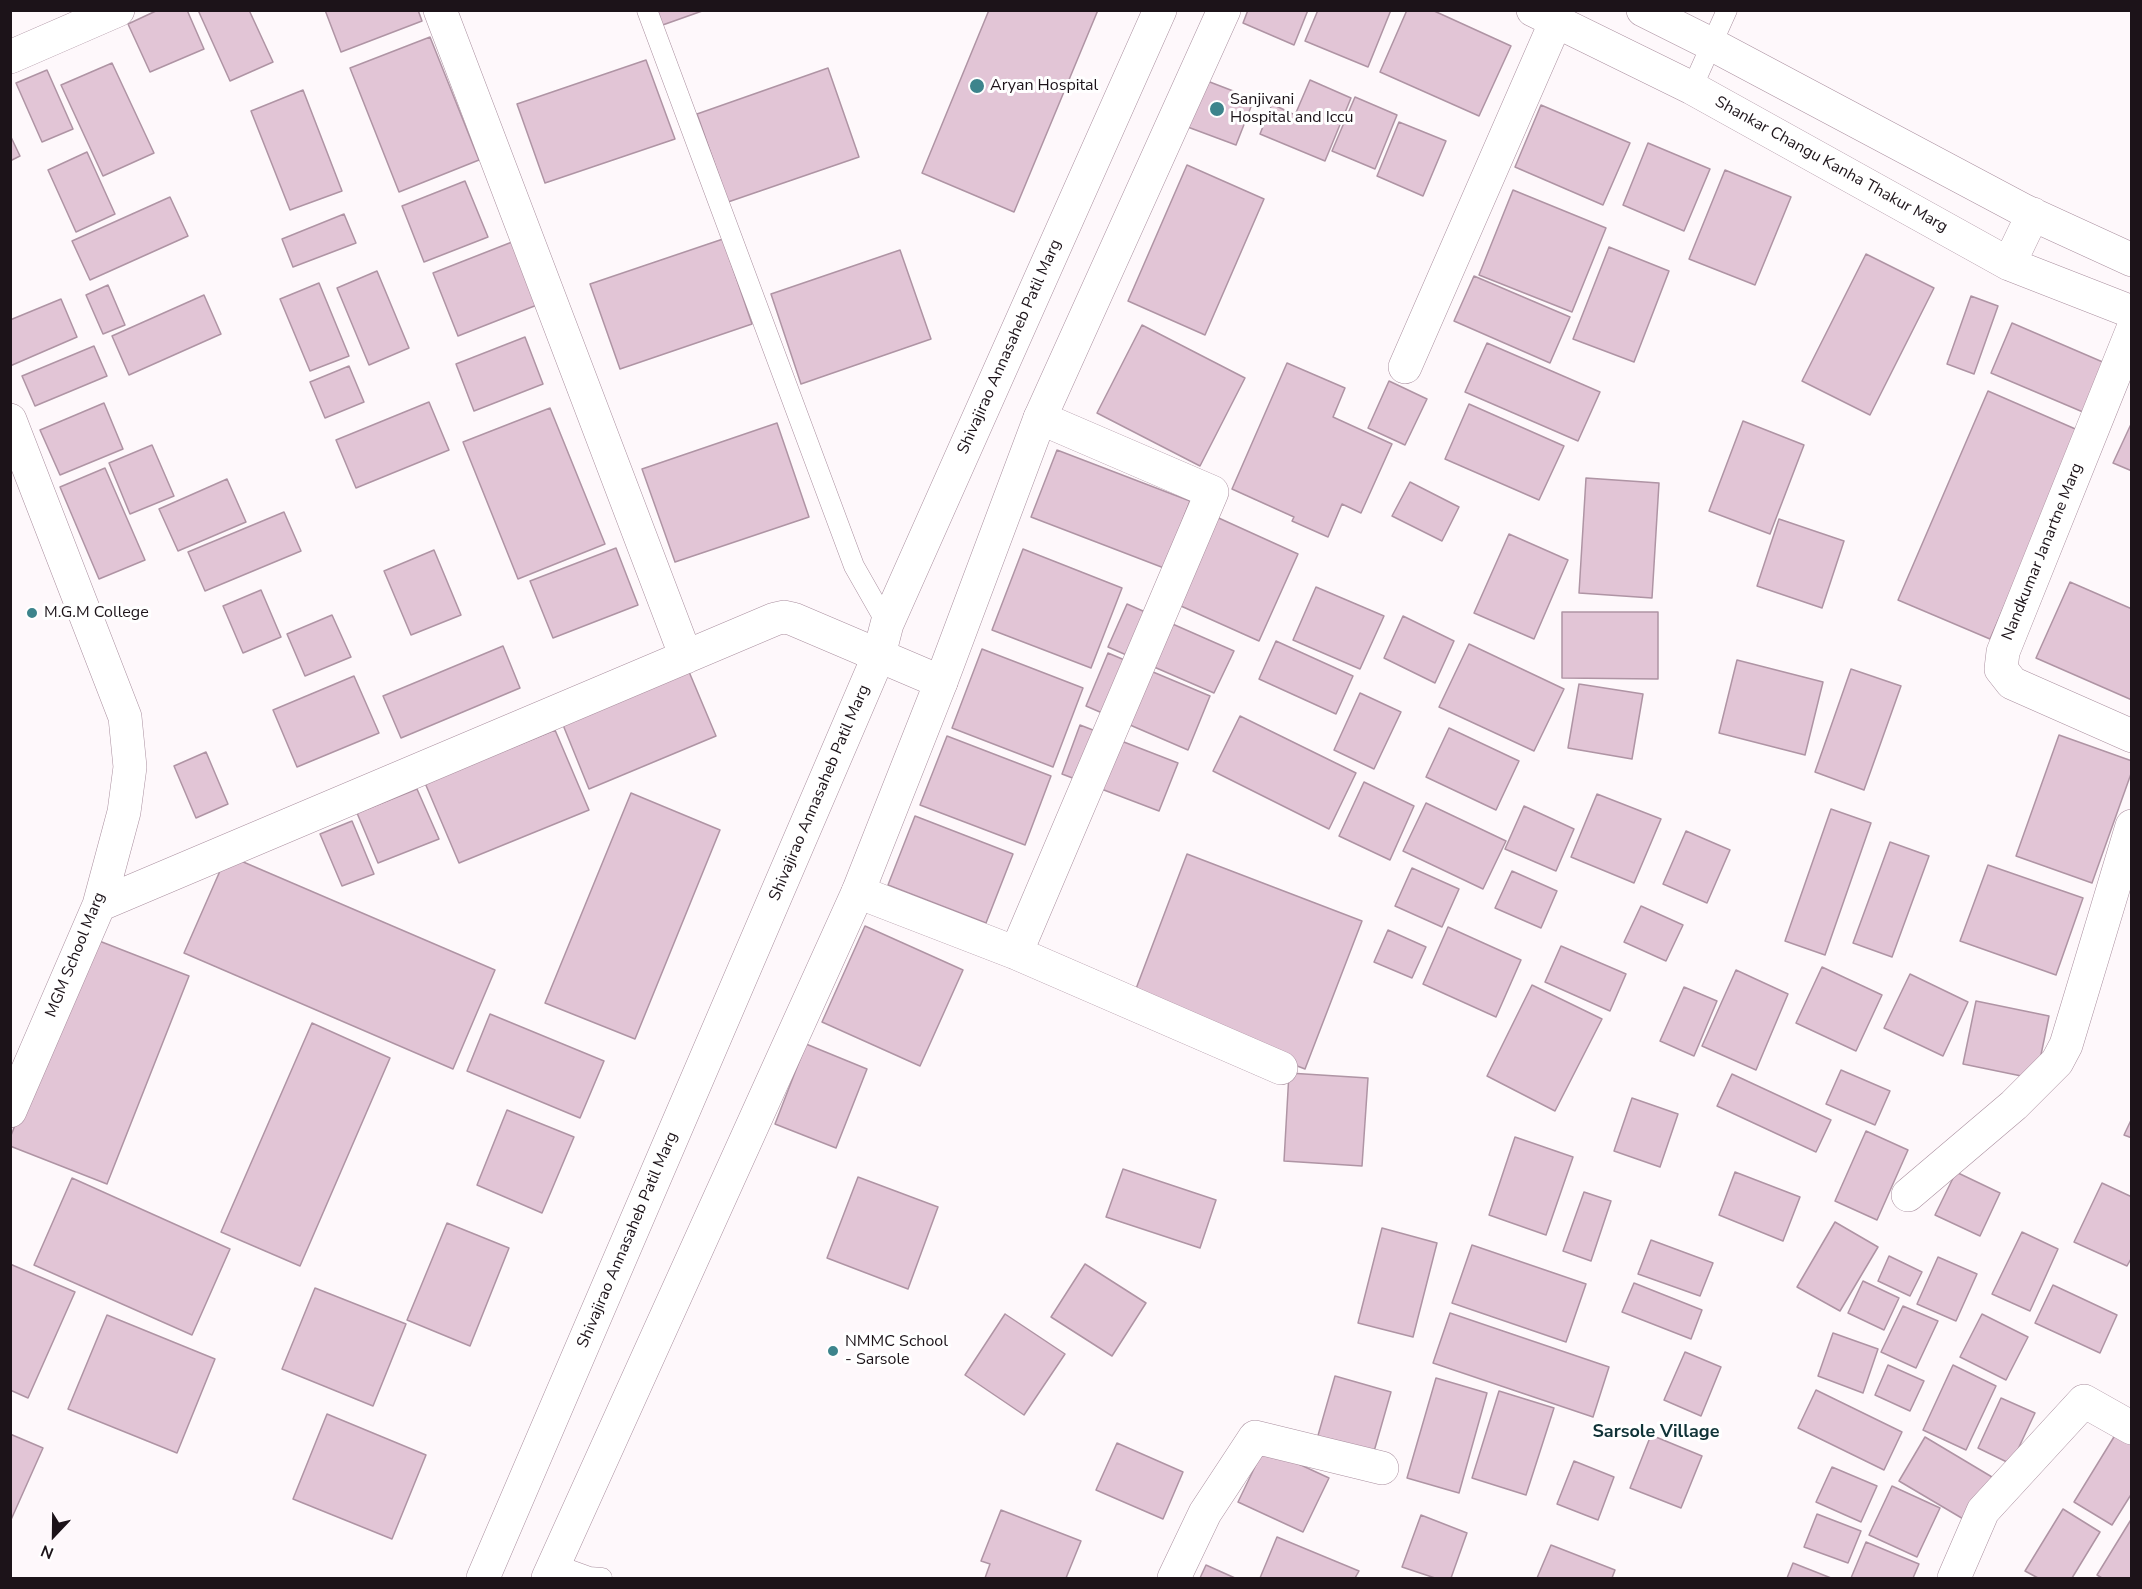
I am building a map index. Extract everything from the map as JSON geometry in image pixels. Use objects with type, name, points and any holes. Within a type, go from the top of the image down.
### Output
[{"type":"street","points":[[10,57],[118,10]]},
{"type":"street","points":[[440,10],[686,657]]},
{"type":"street","name":"Shivajirao Annasaheb Patil Marg","points":[[483,1578],[879,655],[887,624],[1160,10]]},
{"type":"street","points":[[550,1571],[858,892],[941,682],[1040,418],[1224,10]]},
{"type":"street","points":[[1643,10],[2032,214],[2132,260]]},
{"type":"street","points":[[1405,367],[1544,16]]},
{"type":"street","name":"Shankar Changu Kanha Thakur Marg","points":[[1544,16],[1692,88],[2009,264],[2132,312]]},
{"type":"street","points":[[2009,264],[2032,214]]},
{"type":"street","name":"Nandkumar Janartne Marg","points":[[2132,331],[2003,652],[2001,669],[2012,683],[2132,736]]},
{"type":"street","points":[[1016,954],[1212,492],[1040,418]]},
{"type":"street","name":"MGM School Marg","points":[[10,420],[125,717],[130,767],[124,812],[99,905],[10,1111]]},
{"type":"street","points":[[99,905],[775,619],[784,617],[941,682]]},
{"type":"street","points":[[1908,1195],[2014,1105],[2057,1062],[2066,1045],[2132,826]]},
{"type":"street","points":[[858,892],[1016,954],[1281,1068]]},
{"type":"street","points":[[1954,1578],[1983,1511],[2084,1401],[2132,1428]]},
{"type":"street","points":[[1174,1578],[1205,1513],[1255,1437],[1382,1468]]},
{"type":"lane","points":[[647,10],[854,566],[887,624]]},
{"type":"lane","points":[[1692,88],[1726,10]]},
{"type":"lane","points":[[550,1571],[602,1578]]},
{"type":"building","points":[[158,10],[187,10],[204,49],[150,72],[128,24]]},
{"type":"building","points":[[198,10],[249,10],[273,62],[230,81]]},
{"type":"building","points":[[325,10],[418,10],[422,21],[341,52]]},
{"type":"building","points":[[651,10],[705,10],[657,27]]},
{"type":"building","points":[[989,10],[1098,10],[1014,212],[922,173]]},
{"type":"building","points":[[1248,10],[1308,10],[1294,45],[1243,23]]},
{"type":"building","points":[[1318,10],[1391,10],[1368,67],[1305,41]]},
{"type":"building","points":[[1407,10],[1432,10],[1511,46],[1479,116],[1380,72]]},
{"type":"building","points":[[430,37],[479,160],[399,192],[350,68]]},
{"type":"building","points":[[646,60],[675,139],[545,183],[517,104]]},
{"type":"building","points":[[112,63],[154,153],[103,176],[61,85]]},
{"type":"building","points":[[828,68],[859,157],[728,202],[697,114]]},
{"type":"building","points":[[47,70],[73,129],[42,142],[16,83]]},
{"type":"building","points":[[1202,79],[1254,99],[1236,145],[1185,126]]},
{"type":"building","points":[[1310,80],[1351,98],[1325,161],[1260,134],[1272,104],[1295,115]]},
{"type":"building","points":[[303,90],[342,191],[290,210],[251,111]]},
{"type":"building","points":[[1355,97],[1397,115],[1375,169],[1332,151]]},
{"type":"building","points":[[1541,105],[1630,143],[1603,205],[1515,167]]},
{"type":"building","points":[[1399,122],[1446,141],[1423,196],[1377,176]]},
{"type":"building","points":[[10,135],[20,156],[10,161]]},
{"type":"building","points":[[1648,143],[1710,169],[1684,231],[1623,205]]},
{"type":"building","points":[[87,152],[115,214],[76,232],[48,170]]},
{"type":"building","points":[[1187,165],[1264,199],[1205,335],[1128,301]]},
{"type":"building","points":[[1725,170],[1791,197],[1755,285],[1689,259]]},
{"type":"building","points":[[465,181],[488,237],[424,262],[402,206]]},
{"type":"building","points":[[1513,190],[1606,228],[1572,312],[1479,275]]},
{"type":"building","points":[[170,197],[188,236],[90,280],[72,241]]},
{"type":"building","points":[[344,214],[356,243],[293,267],[282,239]]},
{"type":"building","points":[[723,239],[752,324],[620,369],[590,284]]},
{"type":"building","points":[[512,242],[537,305],[458,336],[433,273]]},
{"type":"building","points":[[1609,247],[1669,271],[1634,362],[1573,339]]},
{"type":"building","points":[[900,250],[931,339],[801,384],[771,294]]},
{"type":"building","points":[[1866,254],[1934,288],[1870,415],[1802,381]]},
{"type":"building","points":[[377,271],[409,348],[369,365],[337,288]]},
{"type":"building","points":[[1474,276],[1570,317],[1550,363],[1454,321]]},
{"type":"building","points":[[319,283],[349,356],[310,371],[280,299]]},
{"type":"building","points":[[108,285],[125,325],[103,334],[86,295]]},
{"type":"building","points":[[204,295],[221,334],[129,375],[112,336]]},
{"type":"building","points":[[1971,296],[1998,306],[1974,374],[1947,364]]},
{"type":"building","points":[[61,299],[77,337],[10,366],[10,320]]},
{"type":"building","points":[[2012,323],[2112,366],[2090,415],[1991,373]]},
{"type":"building","points":[[1142,325],[1245,378],[1200,466],[1097,413]]},
{"type":"building","points":[[525,337],[543,384],[474,411],[456,364]]},
{"type":"building","points":[[1487,343],[1600,392],[1578,441],[1465,392]]},
{"type":"building","points":[[94,346],[107,376],[35,406],[22,376]]},
{"type":"building","points":[[1287,363],[1345,388],[1333,417],[1392,444],[1361,513],[1342,504],[1328,537],[1292,521],[1294,517],[1232,489]]},
{"type":"building","points":[[349,366],[364,402],[325,418],[310,382]]},
{"type":"building","points":[[1389,381],[1427,399],[1405,445],[1368,428]]},
{"type":"building","points":[[1988,391],[2080,431],[1990,639],[1898,600]]},
{"type":"building","points":[[429,402],[449,450],[356,488],[336,440]]},
{"type":"building","points":[[104,403],[123,449],[60,475],[40,430]]},
{"type":"building","points":[[1469,404],[1564,446],[1539,500],[1445,459]]},
{"type":"building","points":[[550,408],[605,544],[518,579],[463,442]]},
{"type":"building","points":[[1743,421],[1804,445],[1770,534],[1709,511]]},
{"type":"building","points":[[2132,422],[2132,471],[2113,463]]},
{"type":"building","points":[[777,423],[809,517],[675,562],[642,469]]},
{"type":"building","points":[[152,445],[174,496],[130,514],[109,463]]},
{"type":"building","points":[[1057,450],[1190,501],[1164,568],[1031,517]]},
{"type":"building","points":[[105,468],[145,560],[99,579],[60,487]]},
{"type":"building","points":[[1586,478],[1659,483],[1652,598],[1579,593]]},
{"type":"building","points":[[227,479],[246,522],[178,551],[159,509]]},
{"type":"building","points":[[1410,482],[1459,507],[1442,541],[1392,516]]},
{"type":"building","points":[[284,512],[301,551],[205,591],[188,552]]},
{"type":"building","points":[[1212,515],[1298,554],[1259,641],[1172,602]]},
{"type":"building","points":[[1779,519],[1844,541],[1822,608],[1757,586]]},
{"type":"building","points":[[1509,534],[1568,560],[1534,639],[1474,613]]},
{"type":"building","points":[[616,548],[638,605],[553,638],[530,581]]},
{"type":"building","points":[[1023,549],[1122,588],[1091,668],[992,630]]},
{"type":"building","points":[[434,550],[461,615],[411,635],[384,571]]},
{"type":"building","points":[[2070,582],[2132,609],[2132,700],[2036,658]]},
{"type":"building","points":[[1316,587],[1384,616],[1360,669],[1293,640]]},
{"type":"building","points":[[261,590],[281,637],[243,653],[223,606]]},
{"type":"building","points":[[1127,604],[1234,651],[1214,693],[1108,647]]},
{"type":"building","points":[[1562,612],[1658,612],[1658,679],[1562,678]]},
{"type":"building","points":[[332,615],[351,657],[305,676],[287,634]]},
{"type":"building","points":[[1403,616],[1454,641],[1435,683],[1384,658]]},
{"type":"building","points":[[1276,641],[1353,676],[1336,714],[1259,679]]},
{"type":"building","points":[[1469,644],[1564,689],[1534,751],[1439,707]]},
{"type":"building","points":[[503,646],[520,688],[401,738],[383,696]]},
{"type":"building","points":[[982,649],[1083,688],[1053,767],[952,728]]},
{"type":"building","points":[[1108,653],[1210,696],[1188,750],[1086,706]]},
{"type":"building","points":[[1737,660],[1823,682],[1805,755],[1719,733]]},
{"type":"building","points":[[687,667],[716,736],[589,789],[561,720]]},
{"type":"building","points":[[1851,669],[1901,686],[1864,790],[1815,772]]},
{"type":"building","points":[[354,676],[379,733],[297,767],[273,710]]},
{"type":"building","points":[[1579,684],[1643,694],[1632,759],[1568,748]]},
{"type":"building","points":[[1360,693],[1401,712],[1374,769],[1334,750]]},
{"type":"building","points":[[1240,716],[1356,773],[1329,829],[1213,771]]},
{"type":"building","points":[[1080,725],[1178,763],[1159,811],[1062,774]]},
{"type":"building","points":[[1449,728],[1519,761],[1496,810],[1426,777]]},
{"type":"building","points":[[555,730],[589,810],[459,863],[425,783]]},
{"type":"building","points":[[2059,735],[2132,761],[2132,771],[2092,883],[2016,856]]},
{"type":"building","points":[[947,736],[1051,776],[1025,845],[920,805]]},
{"type":"building","points":[[206,752],[228,804],[196,818],[174,766]]},
{"type":"building","points":[[1364,782],[1414,806],[1390,860],[1339,836]]},
{"type":"building","points":[[417,789],[439,839],[378,863],[357,813]]},
{"type":"building","points":[[631,793],[720,830],[635,1039],[545,1003]]},
{"type":"building","points":[[1597,794],[1661,819],[1634,883],[1571,857]]},
{"type":"building","points":[[1426,803],[1506,841],[1483,889],[1403,851]]},
{"type":"building","points":[[1524,806],[1574,829],[1556,871],[1505,849]]},
{"type":"building","points":[[1831,809],[1871,823],[1825,955],[1785,941]]},
{"type":"building","points":[[915,816],[1013,854],[986,923],[888,885]]},
{"type":"building","points":[[352,821],[374,874],[342,886],[320,834]]},
{"type":"building","points":[[1686,831],[1730,850],[1707,903],[1663,884]]},
{"type":"building","points":[[1890,842],[1929,856],[1892,957],[1853,943]]},
{"type":"building","points":[[1187,854],[1362,921],[1305,1069],[1131,1002]]},
{"type":"building","points":[[227,855],[495,970],[453,1069],[184,953]]},
{"type":"building","points":[[1988,865],[2083,898],[2056,975],[1960,941]]},
{"type":"building","points":[[1412,868],[1459,889],[1442,927],[1395,906]]},
{"type":"building","points":[[1512,871],[1557,891],[1541,928],[1495,908]]},
{"type":"building","points":[[1641,906],[1683,925],[1666,961],[1624,942]]},
{"type":"building","points":[[865,926],[963,970],[920,1066],[822,1022]]},
{"type":"building","points":[[1448,927],[1521,960],[1496,1017],[1423,984]]},
{"type":"building","points":[[1388,930],[1426,947],[1412,978],[1374,962]]},
{"type":"building","points":[[89,937],[189,976],[107,1184],[10,1146],[10,1138]]},
{"type":"building","points":[[1561,946],[1626,974],[1610,1011],[1545,982]]},
{"type":"building","points":[[1822,967],[1882,995],[1856,1051],[1796,1023]]},
{"type":"building","points":[[1736,970],[1788,994],[1756,1070],[1702,1046]]},
{"type":"building","points":[[1910,974],[1968,1002],[1943,1056],[1884,1028]]},
{"type":"building","points":[[1532,985],[1602,1019],[1555,1111],[1487,1076]]},
{"type":"building","points":[[1684,987],[1717,1001],[1694,1056],[1660,1041]]},
{"type":"building","points":[[1976,1001],[2049,1016],[2036,1079],[1963,1064]]},
{"type":"building","points":[[490,1014],[604,1061],[580,1118],[467,1071]]},
{"type":"building","points":[[312,1023],[390,1058],[300,1266],[221,1232]]},
{"type":"building","points":[[806,1044],[867,1069],[836,1148],[775,1124]]},
{"type":"building","points":[[1841,1070],[1890,1091],[1875,1125],[1826,1104]]},
{"type":"building","points":[[1289,1073],[1368,1078],[1362,1166],[1284,1161]]},
{"type":"building","points":[[1732,1074],[1831,1120],[1816,1152],[1717,1106]]},
{"type":"building","points":[[1632,1098],[1678,1114],[1660,1167],[1614,1151]]},
{"type":"building","points":[[507,1110],[574,1137],[542,1213],[477,1185]]},
{"type":"building","points":[[2132,1118],[2132,1138],[2124,1135]]},
{"type":"building","points":[[1866,1131],[1908,1150],[1877,1220],[1835,1201]]},
{"type":"building","points":[[1515,1137],[1573,1157],[1546,1235],[1489,1215]]},
{"type":"building","points":[[1123,1169],[1216,1200],[1200,1248],[1106,1217]]},
{"type":"building","points":[[1735,1172],[1800,1197],[1783,1241],[1719,1215]]},
{"type":"building","points":[[1956,1172],[2000,1193],[1980,1236],[1935,1215]]},
{"type":"building","points":[[858,1177],[938,1207],[908,1289],[827,1258]]},
{"type":"building","points":[[72,1178],[230,1249],[192,1335],[34,1265]]},
{"type":"building","points":[[2102,1183],[2132,1197],[2132,1257],[2127,1266],[2074,1242]]},
{"type":"building","points":[[1584,1192],[1611,1201],[1591,1261],[1563,1251]]},
{"type":"building","points":[[1835,1222],[1878,1247],[1840,1311],[1797,1287]]},
{"type":"building","points":[[447,1223],[509,1248],[470,1346],[407,1320]]},
{"type":"building","points":[[1382,1228],[1437,1243],[1413,1337],[1358,1323]]},
{"type":"building","points":[[2022,1232],[2058,1249],[2030,1311],[1992,1294]]},
{"type":"building","points":[[1651,1240],[1713,1263],[1700,1296],[1638,1274]]},
{"type":"building","points":[[1472,1245],[1586,1284],[1566,1342],[1452,1303]]},
{"type":"building","points":[[1889,1256],[1922,1272],[1910,1296],[1878,1281]]},
{"type":"building","points":[[1938,1257],[1977,1274],[1956,1321],[1917,1304]]},
{"type":"building","points":[[10,1264],[75,1292],[28,1398],[10,1390]]},
{"type":"building","points":[[1085,1264],[1146,1303],[1112,1356],[1051,1317]]},
{"type":"building","points":[[1863,1281],[1899,1298],[1884,1330],[1848,1313]]},
{"type":"building","points":[[1634,1283],[1702,1310],[1691,1339],[1622,1312]]},
{"type":"building","points":[[2053,1285],[2117,1315],[2100,1353],[2035,1323]]},
{"type":"building","points":[[315,1288],[406,1324],[373,1406],[282,1369]]},
{"type":"building","points":[[1903,1306],[1938,1321],[1916,1368],[1881,1352]]},
{"type":"building","points":[[1450,1313],[1609,1367],[1593,1417],[1433,1363]]},
{"type":"building","points":[[1005,1314],[1065,1354],[1024,1415],[965,1375]]},
{"type":"building","points":[[1982,1314],[2028,1337],[2006,1380],[1960,1357]]},
{"type":"building","points":[[107,1315],[215,1359],[177,1453],[68,1409]]},
{"type":"building","points":[[1833,1333],[1878,1349],[1863,1393],[1818,1376]]},
{"type":"building","points":[[1685,1352],[1721,1367],[1701,1416],[1664,1400]]},
{"type":"building","points":[[1888,1365],[1924,1381],[1910,1411],[1875,1395]]},
{"type":"building","points":[[1953,1365],[1996,1386],[1966,1450],[1923,1430]]},
{"type":"building","points":[[1335,1376],[1391,1392],[1373,1455],[1317,1439]]},
{"type":"building","points":[[1436,1378],[1487,1393],[1459,1493],[1407,1478]]},
{"type":"building","points":[[1816,1390],[1902,1432],[1884,1470],[1798,1428]]},
{"type":"building","points":[[1499,1391],[1554,1408],[1526,1495],[1472,1478]]},
{"type":"building","points":[[2001,1398],[2035,1413],[2011,1464],[1978,1448]]},
{"type":"building","points":[[327,1414],[426,1455],[392,1539],[293,1499]]},
{"type":"building","points":[[2117,1432],[2132,1441],[2132,1493],[2112,1525],[2074,1502]]},
{"type":"building","points":[[10,1434],[43,1448],[10,1522]]},
{"type":"building","points":[[1651,1435],[1702,1456],[1681,1508],[1630,1488]]},
{"type":"building","points":[[1925,1437],[1992,1477],[1965,1520],[1899,1481]]},
{"type":"building","points":[[1117,1443],[1183,1472],[1163,1519],[1096,1490]]},
{"type":"building","points":[[1264,1448],[1329,1478],[1303,1532],[1238,1502]]},
{"type":"building","points":[[1574,1461],[1614,1477],[1598,1520],[1557,1504]]},
{"type":"building","points":[[1832,1467],[1877,1486],[1861,1522],[1816,1502]]},
{"type":"building","points":[[1892,1486],[1940,1508],[1917,1557],[1869,1535]]},
{"type":"building","points":[[2063,1509],[2100,1532],[2072,1578],[2038,1578],[2025,1571]]},
{"type":"building","points":[[1001,1510],[1081,1541],[1066,1578],[985,1578],[990,1564],[981,1561]]},
{"type":"building","points":[[1817,1514],[1861,1531],[1848,1563],[1804,1547]]},
{"type":"building","points":[[1421,1515],[1467,1533],[1451,1578],[1435,1578],[1402,1567]]},
{"type":"building","points":[[2132,1518],[2132,1578],[2102,1578],[2097,1575]]},
{"type":"building","points":[[1277,1537],[1359,1571],[1355,1578],[1260,1578]]},
{"type":"building","points":[[1866,1542],[1919,1564],[1913,1578],[1851,1578]]},
{"type":"building","points":[[1551,1545],[1615,1570],[1612,1578],[1537,1578]]},
{"type":"building","points":[[1793,1563],[1831,1578],[1787,1578]]},
{"type":"building","points":[[1206,1565],[1235,1578],[1200,1578]]},
{"type":"place","name":"Aryan Hospital","points":[[977,86]]},
{"type":"place","name":"Sanjivani Hospital and Iccu","points":[[1217,109]]},
{"type":"place","name":"M.G.M College","points":[[32,613]]},
{"type":"place","name":"NMMC School - Sarsole","points":[[833,1351]]},
{"type":"district","name":"Sarsole Village","points":[[1656,1433]]}]
